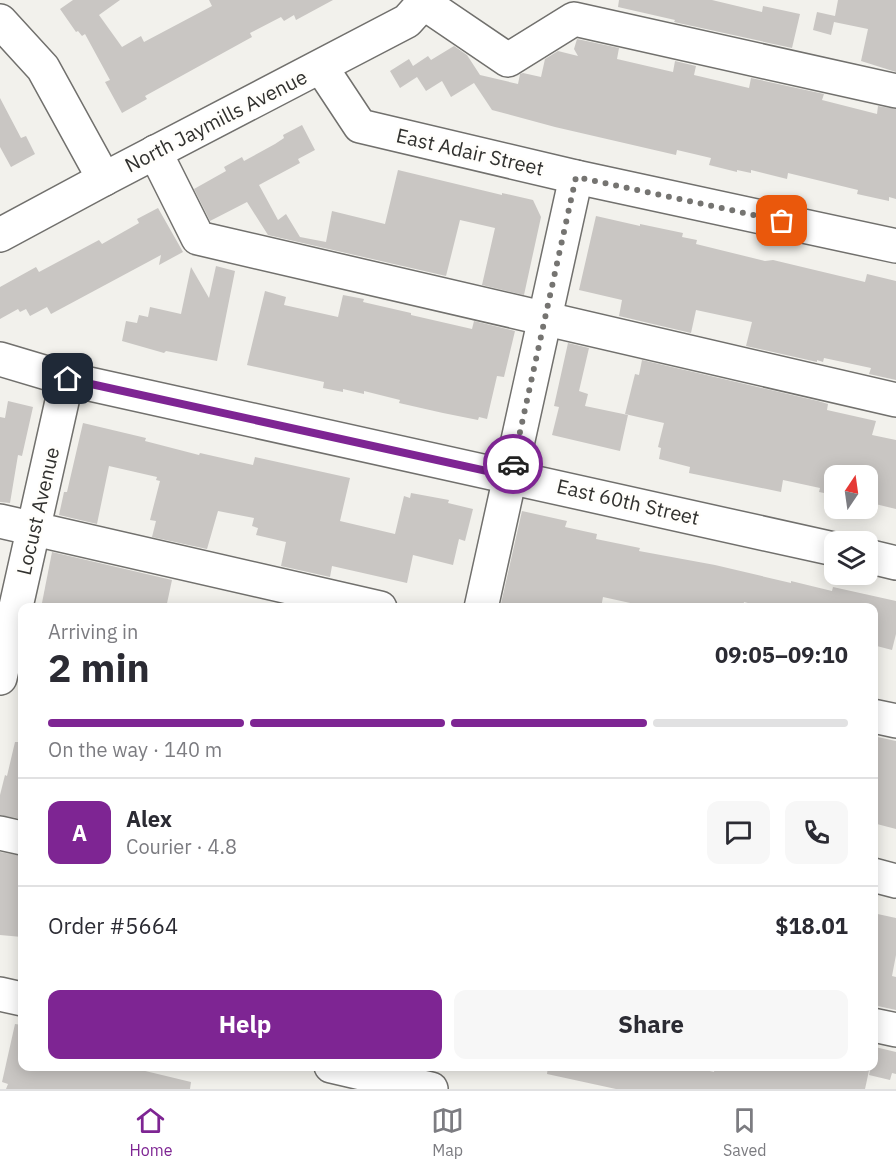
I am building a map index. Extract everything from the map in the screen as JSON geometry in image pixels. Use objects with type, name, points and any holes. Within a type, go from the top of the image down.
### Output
[{"type":"street","name":"North Jaymills Avenue","points":[[0,235],[104,178],[407,21],[425,1]]},
{"type":"street","points":[[425,1],[508,60],[574,19],[896,91]]},
{"type":"street","points":[[0,21],[43,68],[104,178]]},
{"type":"street","name":"East Adair Street","points":[[321,67],[360,126],[576,177],[896,246]]},
{"type":"street","points":[[155,152],[198,238],[896,400]]},
{"type":"street","points":[[482,603],[576,177]]},
{"type":"street","name":"East 60th Street","points":[[0,359],[68,379],[824,547]]},
{"type":"street","name":"Locust Avenue","points":[[0,677],[68,379]]},
{"type":"street","points":[[0,521],[358,603]]},
{"type":"street","points":[[878,559],[896,563]]},
{"type":"street","points":[[0,677],[18,681]]},
{"type":"street","points":[[878,717],[896,721]]},
{"type":"street","points":[[0,833],[18,837]]},
{"type":"street","points":[[878,876],[896,880]]},
{"type":"street","points":[[0,994],[18,998]]},
{"type":"street","points":[[878,1026],[896,1030]]},
{"type":"street","points":[[351,1071],[432,1089]]},
{"type":"building","points":[[73,0],[120,0],[99,15],[122,47],[141,36],[144,42],[212,6],[209,0],[333,0],[296,20],[294,15],[284,21],[281,17],[250,33],[252,37],[145,96],[147,99],[122,113],[105,82],[110,80],[85,34],[82,36],[78,31],[76,32],[60,9]]},
{"type":"building","points":[[619,0],[712,0],[762,12],[763,6],[800,14],[792,48],[618,7]]},
{"type":"building","points":[[838,0],[896,0],[896,72],[861,61],[868,29],[834,22],[831,35],[813,30],[817,12],[835,16]]},
{"type":"building","points":[[577,39],[619,48],[617,59],[673,72],[675,61],[696,66],[694,75],[749,88],[751,78],[824,94],[822,100],[877,114],[878,106],[896,109],[896,199],[889,197],[889,201],[857,194],[858,190],[788,173],[787,179],[751,170],[751,173],[737,170],[737,172],[709,165],[711,158],[677,150],[676,155],[492,110],[474,83],[451,97],[442,81],[426,91],[417,77],[400,88],[390,71],[409,59],[413,66],[428,56],[431,60],[454,46],[467,55],[480,75],[518,84],[520,74],[523,73],[541,77],[545,59],[558,51],[578,56],[574,49]]},
{"type":"building","points":[[0,98],[21,138],[26,136],[35,154],[11,167],[0,147]]},
{"type":"building","points":[[302,125],[315,150],[298,159],[300,163],[259,185],[278,220],[286,214],[300,237],[326,242],[332,211],[385,224],[398,170],[502,195],[502,193],[533,200],[541,217],[524,295],[482,285],[495,228],[460,220],[446,276],[268,235],[247,202],[210,221],[194,189],[226,171],[224,167],[242,157],[244,161],[275,144],[284,138],[283,135]]},
{"type":"building","points":[[158,208],[183,252],[159,265],[161,255],[51,314],[47,307],[30,316],[26,309],[20,312],[18,309],[0,319],[0,287],[36,267],[39,272],[99,240],[102,244],[139,223],[137,219]]},
{"type":"building","points":[[596,216],[683,233],[682,237],[697,240],[696,244],[765,261],[773,260],[865,282],[867,274],[896,281],[896,380],[869,374],[871,368],[824,358],[823,362],[817,360],[817,362],[746,346],[752,322],[696,310],[691,333],[619,316],[622,300],[579,290]]},
{"type":"building","points":[[216,266],[235,271],[217,361],[166,351],[164,353],[122,341],[126,321],[137,323],[139,315],[148,317],[150,307],[181,314],[191,267],[209,298]]},
{"type":"building","points":[[265,291],[286,297],[284,305],[338,317],[343,295],[364,299],[363,302],[411,313],[411,315],[472,329],[474,321],[515,331],[504,377],[497,376],[487,419],[479,417],[478,420],[399,403],[400,400],[364,391],[364,394],[343,389],[343,392],[323,388],[324,382],[247,365]]},
{"type":"building","points":[[568,343],[589,348],[579,391],[588,394],[585,406],[628,415],[620,451],[552,435],[559,407],[554,406]]},
{"type":"building","points":[[642,360],[818,401],[828,404],[827,410],[876,421],[872,435],[896,440],[896,509],[878,505],[878,465],[824,465],[824,493],[819,492],[820,488],[783,480],[781,492],[689,473],[690,467],[659,459],[661,448],[658,447],[664,423],[625,414],[635,374],[639,375]]},
{"type":"building","points":[[8,401],[33,407],[22,456],[18,455],[10,503],[0,502],[0,417],[5,418]]},
{"type":"building","points":[[83,423],[146,438],[145,441],[199,455],[200,453],[253,465],[255,457],[350,478],[340,521],[395,534],[404,496],[410,498],[411,493],[449,500],[448,503],[473,509],[465,541],[459,539],[453,565],[413,555],[407,583],[332,566],[330,577],[281,566],[286,542],[256,535],[258,528],[252,526],[254,518],[218,511],[207,549],[152,537],[156,521],[150,520],[160,481],[156,480],[157,477],[109,466],[97,524],[59,515],[64,492],[67,492]]},
{"type":"building","points":[[522,511],[567,521],[565,527],[597,534],[596,539],[640,548],[639,551],[832,591],[833,587],[896,601],[896,634],[892,650],[878,646],[878,603],[630,603],[603,597],[602,603],[501,603]]},
{"type":"building","points":[[52,552],[172,580],[167,603],[42,603]]},
{"type":"building","points":[[878,737],[896,741],[896,829],[878,824]]},
{"type":"building","points":[[15,742],[18,742],[18,818],[0,815],[0,795],[5,775],[7,776]]},
{"type":"building","points":[[0,852],[18,855],[18,937],[0,935]]},
{"type":"building","points":[[878,914],[896,918],[896,955],[892,976],[896,977],[896,1010],[878,1006]]},
{"type":"building","points":[[15,1024],[18,1024],[18,1071],[145,1071],[191,1082],[190,1089],[6,1089],[8,1084],[2,1082]]},
{"type":"building","points":[[878,1048],[896,1052],[896,1074],[892,1073],[890,1080],[869,1075],[870,1071],[878,1071]]},
{"type":"building","points":[[547,1071],[869,1071],[865,1089],[616,1089],[547,1074]]},
{"type":"way so far","points":[[513,464],[576,177],[782,221]]},
{"type":"route","points":[[68,379],[510,476],[513,464]]}]
